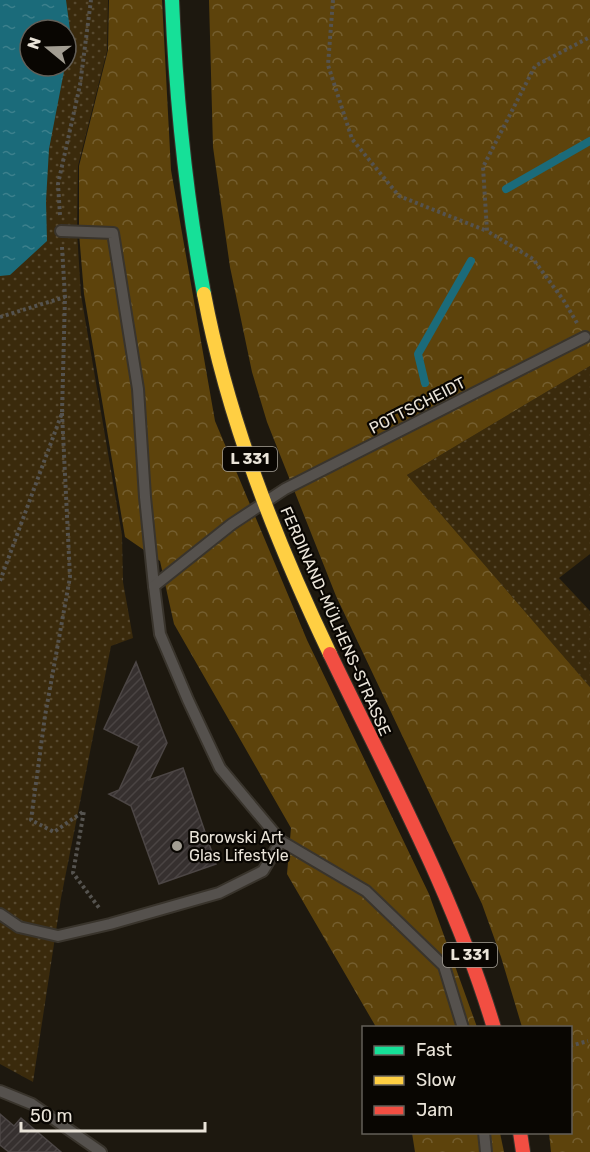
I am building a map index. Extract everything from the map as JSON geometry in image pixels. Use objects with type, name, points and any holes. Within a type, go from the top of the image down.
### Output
[{"type":"main road","name":"FERDINAND-MÜLHENS-STRASSE","points":[[172,0],[183,168],[197,262],[214,343],[238,425],[264,502],[306,602],[441,885],[466,946],[493,1026]]},
{"type":"main road","points":[[520,1134],[523,1152]]},
{"type":"lane","points":[[61,231],[114,233],[138,389],[145,497],[160,634],[220,768],[281,841],[366,891],[444,966],[462,1026]]},
{"type":"lane","name":"POTTSCHEIDT","points":[[154,586],[232,524],[285,489],[585,337]]},
{"type":"lane","points":[[0,914],[18,927],[58,936],[110,924],[219,893],[263,871],[281,841]]},
{"type":"lane","points":[[0,1091],[32,1104],[101,1152]]},
{"type":"lane","points":[[484,1134],[486,1152]]},
{"type":"path","points":[[91,0],[80,85],[58,184],[65,297],[62,412],[70,577],[45,716],[31,820],[54,832],[84,811],[73,873],[110,924]]},
{"type":"path","points":[[333,0],[328,64],[352,138],[399,196],[487,231],[533,259],[564,301],[585,337]]},
{"type":"path","points":[[487,231],[483,166],[535,66],[590,37]]},
{"type":"path","points":[[0,317],[65,297]]},
{"type":"path","points":[[0,581],[62,412]]},
{"type":"path","points":[[572,1045],[588,1041]]},
{"type":"shaded area","points":[[0,0],[108,0],[107,51],[78,166],[77,232],[81,295],[122,535],[123,582],[133,638],[111,646],[61,898],[33,1082],[0,1064]]},
{"type":"shaded area","points":[[590,366],[590,554],[559,578],[590,611],[590,687],[407,475]]},
{"type":"green space","points":[[109,0],[162,0],[171,170],[215,421],[307,640],[429,894],[477,1026],[375,1026],[287,874],[291,828],[174,624],[160,561],[125,537],[84,294],[79,233],[79,166],[108,50]]},
{"type":"green space","points":[[209,0],[590,0],[590,366],[407,475],[590,687],[590,1152],[551,1152],[549,1134],[572,1134],[572,1026],[522,1026],[482,904],[336,596],[267,422],[252,372],[230,267],[213,147]]},
{"type":"green space","points":[[412,1134],[500,1134],[504,1152],[415,1152]]},
{"type":"water","points":[[0,0],[66,0],[68,18],[18,18],[18,78],[63,78],[49,149],[46,201],[47,241],[10,275],[0,276]]},
{"type":"building","points":[[136,662],[167,743],[149,780],[183,768],[216,864],[159,884],[131,806],[109,794],[119,790],[139,746],[104,729]]},
{"type":"building","points":[[0,1114],[14,1126],[21,1118],[61,1152],[9,1152],[0,1145]]},
{"type":"waterway","points":[[506,189],[590,141]]},
{"type":"waterway","points":[[425,383],[418,354],[471,261]]},
{"type":"traffic: fast","points":[[172,0],[183,148],[204,294]]},
{"type":"traffic: slow","points":[[204,294],[226,387],[255,478],[290,567],[330,654]]},
{"type":"traffic: jam","points":[[330,654],[441,885],[478,979],[493,1026]]},
{"type":"traffic: jam","points":[[520,1134],[523,1152]]},
{"type":"place","name":"Borowski Art Glas Lifestyle","points":[[177,846]]}]
